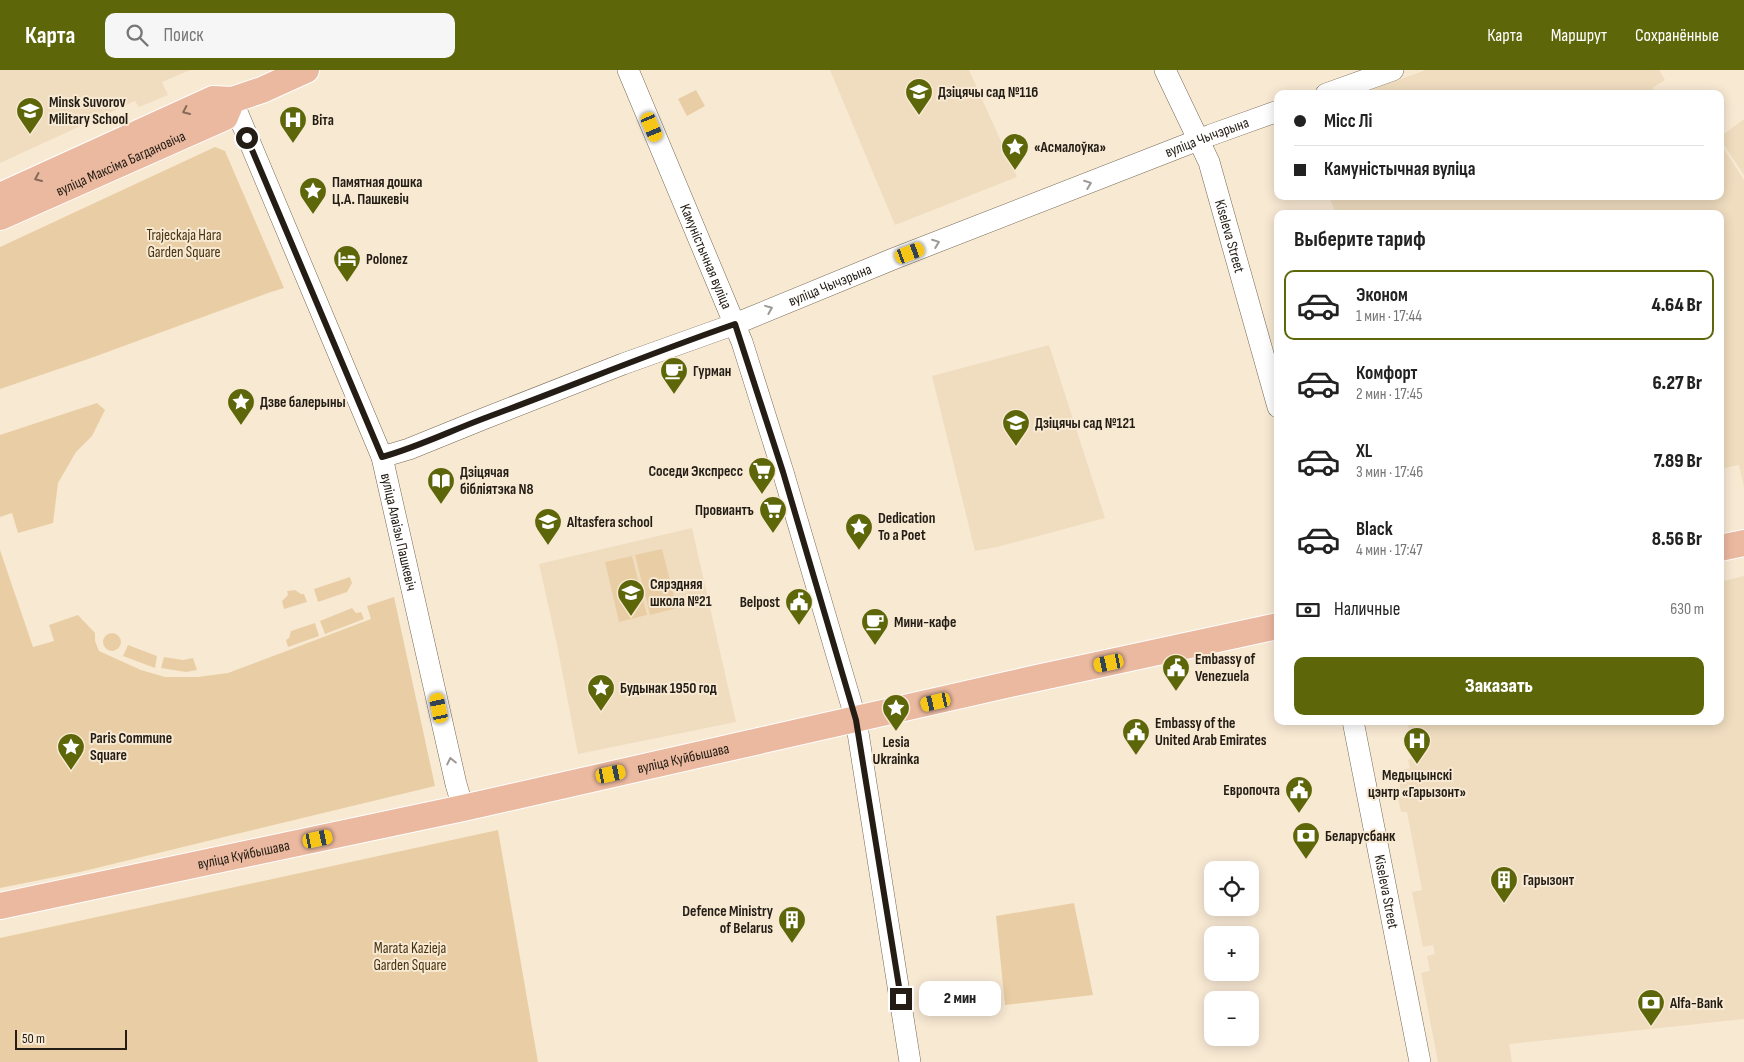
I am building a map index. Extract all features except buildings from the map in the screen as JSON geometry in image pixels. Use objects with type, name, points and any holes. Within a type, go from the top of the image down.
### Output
[{"type":"main road","name":"вуліца Максіма Багдановіча","points":[[0,196],[213,99],[232,100],[262,90],[306,70]]},
{"type":"main road","name":"вуліца Максіма Багдановіча","points":[[0,217],[225,117],[232,100]]},
{"type":"main road","points":[[1724,547],[1744,543]]},
{"type":"main road","name":"вуліца Куйбышава","points":[[0,906],[463,808],[1028,680],[1274,627]]},
{"type":"street","name":"Камуністычная вуліца","points":[[628,70],[735,324],[783,472],[856,720],[910,1062]]},
{"type":"street","name":"Kiseleva Street","points":[[1165,70],[1200,141],[1211,171],[1274,393]]},
{"type":"street","points":[[1337,90],[1393,70]]},
{"type":"street","name":"вуліца Алаізы Пашкевіч","points":[[232,100],[382,457],[463,808]]},
{"type":"street","name":"вуліца Чычэрына","points":[[382,457],[409,449],[624,364],[735,324],[902,256],[1274,113]]},
{"type":"street","name":"Kiseleva Street","points":[[1353,725],[1420,1062]]},
{"type":"shaded area","name":"Minsk Suvorov Military School","points":[[0,70],[190,70],[162,82],[168,95],[139,107],[135,101],[0,163]]},
{"type":"shaded area","name":"Дзіцячы сад №116","points":[[830,70],[969,70],[1017,177],[895,225]]},
{"type":"shaded area","points":[[1426,70],[1659,70],[1665,80],[1652,88],[1653,90],[1369,90]]},
{"type":"shaded area","points":[[1744,119],[1744,175],[1724,145],[1724,134]]},
{"type":"shaded area","points":[[1724,149],[1744,180],[1744,487],[1739,465],[1724,468],[1724,210],[1334,210],[1331,200],[1724,200]]},
{"type":"shaded area","name":"Дзіцячы сад №121","points":[[1049,345],[1105,518],[997,547],[975,551],[932,376]]},
{"type":"shaded area","name":"Сярэдняя школа №21","points":[[692,528],[736,722],[578,754],[539,564]]},
{"type":"shaded area","points":[[1744,576],[1744,1019],[1509,1044],[1512,1062],[1438,1062],[1421,973],[1430,971],[1427,956],[1435,954],[1433,945],[1423,947],[1412,892],[1422,890],[1407,812],[1401,812],[1398,798],[1402,797],[1397,771],[1410,768],[1408,760],[1424,754],[1407,725],[1724,725],[1724,581]]},
{"type":"green space","points":[[696,90],[705,106],[687,116],[678,99]]},
{"type":"green space","name":"Trajeckaja Hara Garden Square","points":[[215,147],[225,151],[284,288],[0,389],[0,247]]},
{"type":"green space","points":[[97,403],[105,410],[92,436],[76,452],[58,483],[53,523],[18,533],[12,513],[0,517],[0,435]]},
{"type":"green space","points":[[662,549],[677,608],[650,615],[635,555]]},
{"type":"green space","points":[[0,550],[33,647],[54,641],[49,625],[78,615],[95,633],[95,641],[99,651],[141,670],[165,677],[198,677],[228,673],[371,619],[367,606],[394,597],[435,786],[80,872],[0,888]]},
{"type":"green space","points":[[632,556],[647,615],[619,622],[605,562]]},
{"type":"green space","points":[[350,577],[352,583],[347,592],[318,602],[314,589]]},
{"type":"green space","points":[[295,590],[304,594],[307,602],[284,609],[282,601],[288,595],[287,591]]},
{"type":"green space","points":[[352,608],[356,613],[361,612],[364,619],[325,634],[320,621]]},
{"type":"green space","points":[[315,623],[319,636],[288,647],[286,640],[289,638],[291,631]]},
{"type":"green space","points":[[112,633],[118,636],[121,642],[118,648],[112,651],[106,648],[103,642],[106,636]]},
{"type":"green space","points":[[128,645],[157,656],[155,668],[123,656]]},
{"type":"green space","points":[[164,657],[183,660],[193,658],[197,670],[186,672],[161,668]]},
{"type":"green space","name":"Marata Kazieja Garden Square","points":[[498,830],[538,1062],[0,1062],[0,938]]},
{"type":"green space","points":[[1074,903],[1093,995],[1005,1005],[996,916]]},
{"type":"place","name":"Дзіцячы сад №116","points":[[919,116]]},
{"type":"place","name":"Minsk Suvorov Military School","points":[[30,135]]},
{"type":"place","name":"Віта","points":[[293,144]]},
{"type":"place","name":"«Асмалоўка»","points":[[1015,171]]},
{"type":"place","name":"Памятная дошка Ц.А. Пашкевіч","points":[[313,215]]},
{"type":"place","name":"Polonez","points":[[347,283]]},
{"type":"place","name":"Гурман","points":[[674,395]]},
{"type":"place","name":"Дзве балерыны","points":[[241,426]]},
{"type":"place","name":"Дзіцячы сад №121","points":[[1016,447]]},
{"type":"place","name":"Соседи Экспресс","points":[[762,495]]},
{"type":"place","name":"Дзіцячая бібліятэка N8","points":[[441,505]]},
{"type":"place","name":"Провиантъ","points":[[773,534]]},
{"type":"place","name":"Altasfera school","points":[[548,546]]},
{"type":"place","name":"Dedication To a Poet","points":[[859,551]]},
{"type":"place","name":"Сярэдняя школа №21","points":[[631,617]]},
{"type":"place","name":"Belpost","points":[[799,626]]},
{"type":"place","name":"Мини-кафе","points":[[875,646]]},
{"type":"place","name":"Embassy of Venezuela","points":[[1176,692]]},
{"type":"place","name":"Будынак 1950 год","points":[[601,712]]},
{"type":"place","name":"Lesia Ukrainka","points":[[896,732]]},
{"type":"place","name":"Embassy of the United Arab Emirates","points":[[1136,756]]},
{"type":"place","name":"Медыцынскі цэнтр «Гарызонт»","points":[[1417,765]]},
{"type":"place","name":"Paris Commune Square","points":[[71,771]]},
{"type":"place","name":"Европочта","points":[[1299,814]]},
{"type":"place","name":"Беларусбанк","points":[[1306,860]]},
{"type":"place","name":"Гарызонт","points":[[1504,904]]},
{"type":"place","name":"Defence Ministry of Belarus","points":[[792,944]]},
{"type":"place","name":"Alfa-Bank","points":[[1651,1027]]},
{"type":"route","points":[[247,138],[382,457],[409,449],[624,364],[735,324],[783,472],[856,720],[901,999]]}]
